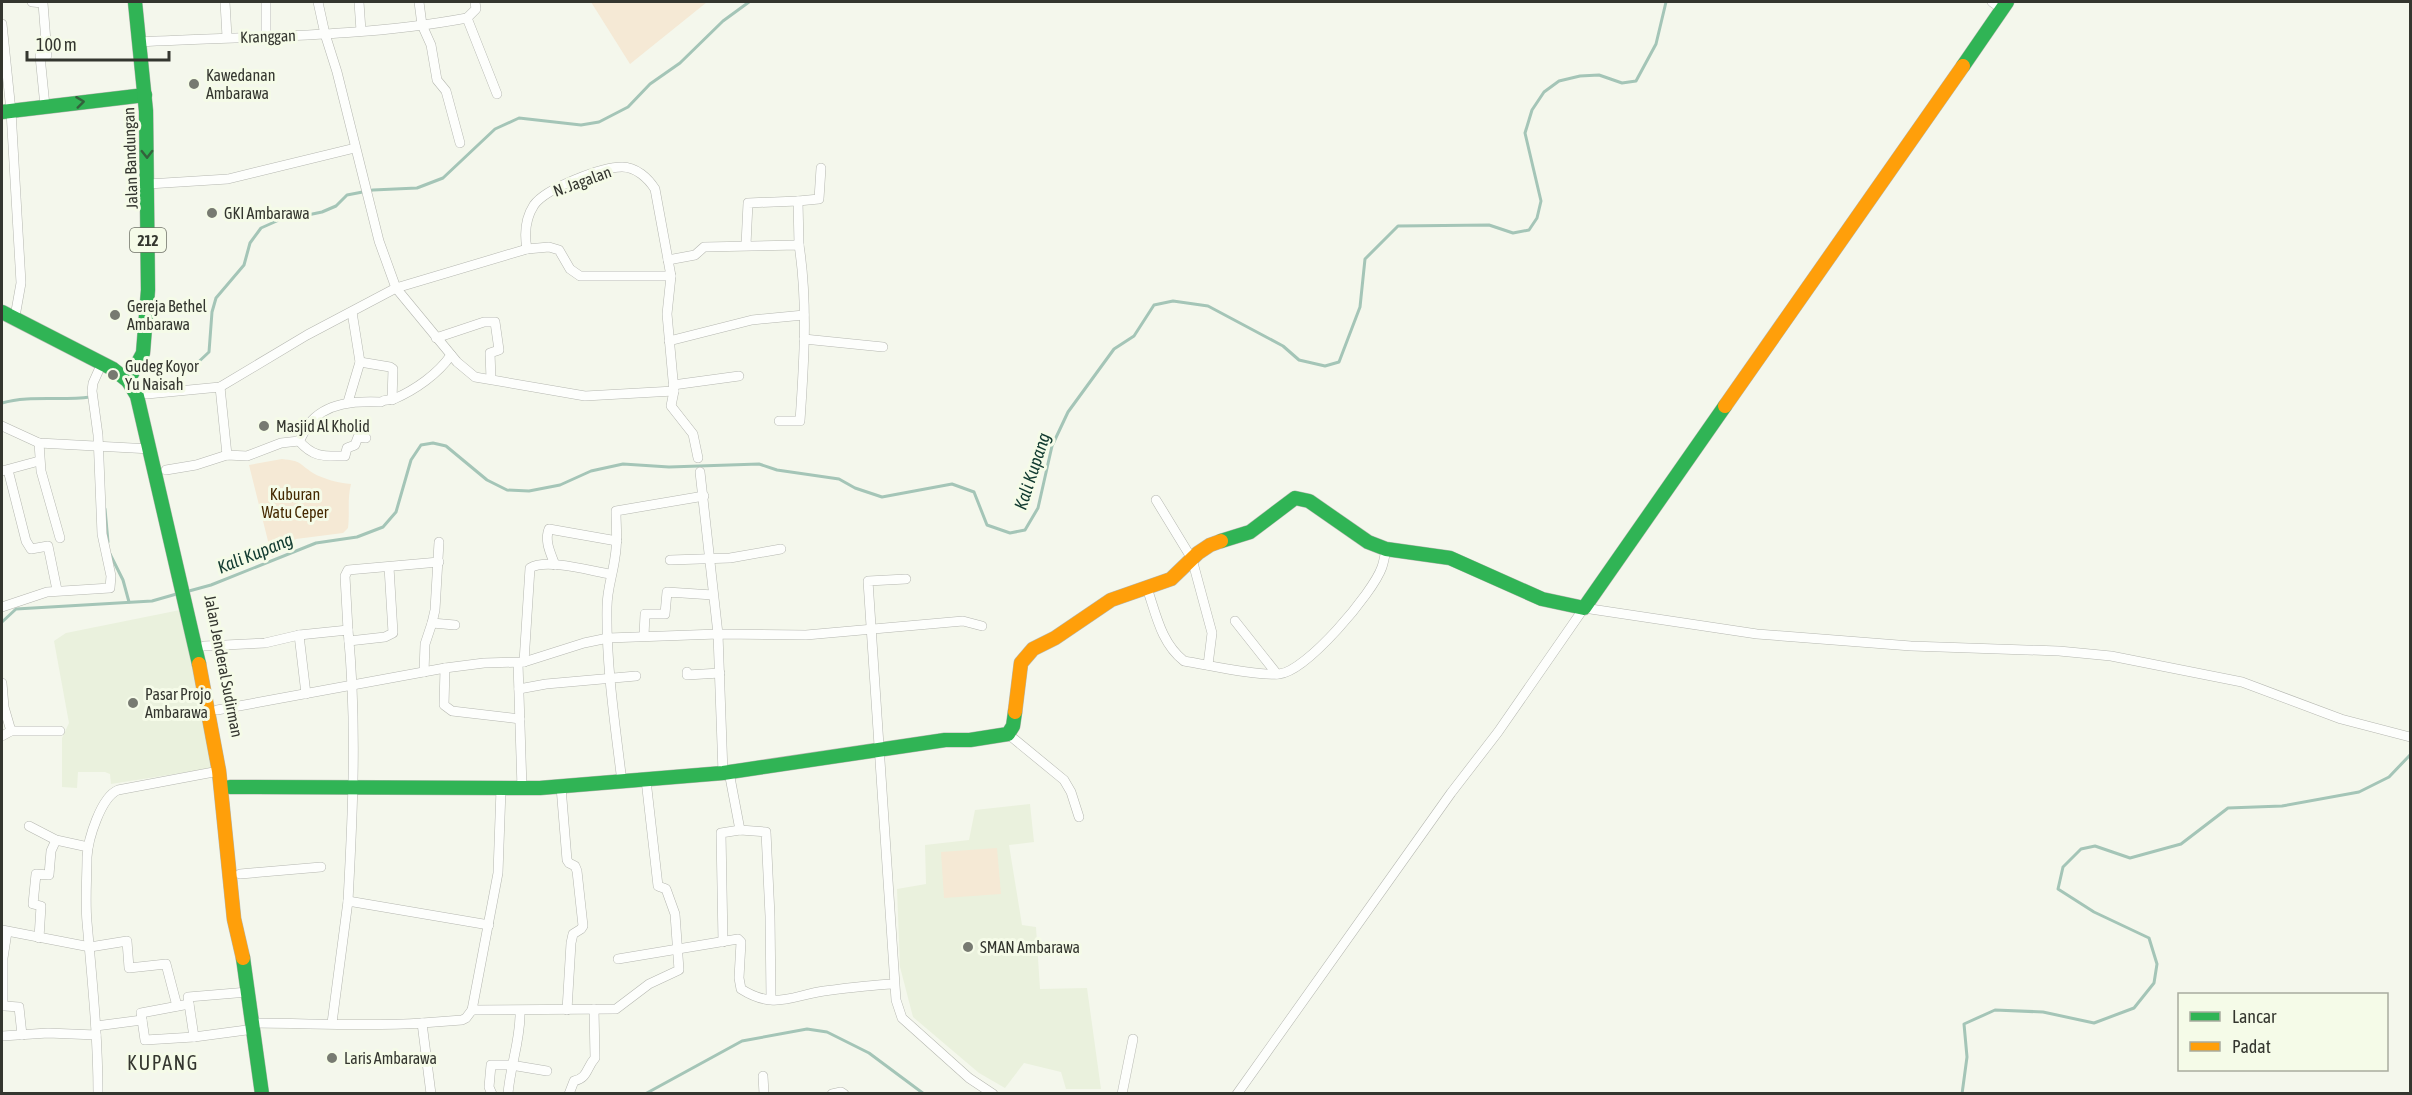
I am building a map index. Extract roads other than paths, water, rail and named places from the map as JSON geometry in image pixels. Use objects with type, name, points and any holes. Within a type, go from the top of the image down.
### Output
[{"type":"street","points":[[32,2],[43,3],[47,55],[40,56],[45,106]]},
{"type":"street","name":"Jalan Bandungan","points":[[131,377],[143,353],[148,290],[145,95],[135,2]]},
{"type":"street","points":[[225,2],[227,37]]},
{"type":"street","points":[[266,2],[266,36]]},
{"type":"street","points":[[318,2],[379,240],[396,288],[409,300],[436,338],[468,373],[475,377],[585,396],[674,388],[739,376]]},
{"type":"street","points":[[359,2],[362,31]]},
{"type":"street","points":[[419,2],[422,25],[431,45],[437,80],[446,91],[460,143]]},
{"type":"street","points":[[475,2],[476,9],[467,18],[497,94]]},
{"type":"street","points":[[1237,1094],[1451,793],[1498,732],[2000,4]]},
{"type":"street","name":"Kranggan","points":[[140,42],[362,31],[467,18]]},
{"type":"street","points":[[2,24],[6,111],[21,283],[16,311]]},
{"type":"street","points":[[6,111],[145,95]]},
{"type":"street","points":[[148,184],[228,179],[355,148]]},
{"type":"street","name":"N. Jagalan","points":[[526,249],[524,237],[527,220],[535,203],[547,193],[604,171],[624,167],[649,179],[655,189],[670,276],[667,314],[674,388],[671,406],[693,434],[698,458]]},
{"type":"street","points":[[746,246],[748,203],[819,199],[821,168]]},
{"type":"street","points":[[780,421],[800,421],[804,315],[798,201]]},
{"type":"street","points":[[668,260],[695,255],[704,248],[799,244]]},
{"type":"street","points":[[147,394],[220,387],[396,288],[526,249],[549,247],[559,250],[570,269],[580,276],[670,276]]},
{"type":"street","name":"Jalan Jenderal Sudirman","points":[[2,303],[106,355],[147,394],[166,470],[185,575]]},
{"type":"street","name":"Jalan Jenderal Sudirman","points":[[2,312],[131,377],[204,646],[217,710],[230,787],[240,874],[244,919],[241,942]]},
{"type":"street","points":[[348,402],[360,362],[352,312]]},
{"type":"street","points":[[669,341],[753,320],[804,315]]},
{"type":"street","points":[[436,338],[484,322],[495,322],[499,350],[490,353],[491,379]]},
{"type":"street","points":[[804,339],[883,347]]},
{"type":"street","points":[[299,441],[309,424],[326,410],[348,402],[392,400],[425,381],[444,366],[451,355]]},
{"type":"street","points":[[360,362],[393,369],[392,400]]},
{"type":"street","points":[[2,607],[57,590],[110,588],[102,534],[99,446],[92,391],[102,363]]},
{"type":"street","points":[[220,387],[227,455]]},
{"type":"street","points":[[2,426],[39,443],[152,449]]},
{"type":"street","points":[[299,441],[308,451],[319,455],[345,456],[348,446],[355,445],[358,437],[366,438]]},
{"type":"street","points":[[166,470],[196,465],[227,455],[247,456],[281,443],[299,441]]},
{"type":"street","points":[[39,443],[39,461],[60,538]]},
{"type":"street","points":[[39,461],[5,470],[26,542],[31,549],[48,546],[57,590]]},
{"type":"street","points":[[700,472],[718,634],[726,773],[740,830]]},
{"type":"street","points":[[622,782],[610,680],[607,604],[617,541],[616,511],[704,496]]},
{"type":"street","points":[[1008,734],[1013,726],[1022,663],[1033,649],[1055,638],[1111,600],[1171,579],[1210,545],[1250,532],[1295,498],[1310,501],[1368,542],[1386,549],[1450,558],[1542,599],[1584,608],[1768,636],[1911,646],[2059,651],[2111,656],[2242,682],[2341,719],[2410,737]]},
{"type":"street","points":[[1156,500],[1192,559],[1212,633],[1208,665]]},
{"type":"street","points":[[555,565],[549,550],[547,535],[549,529],[617,541]]},
{"type":"street","points":[[424,672],[425,644],[435,609],[439,542]]},
{"type":"street","points":[[670,560],[709,560],[781,549]]},
{"type":"street","points":[[1147,588],[1164,639],[1173,653],[1184,661],[1281,674],[1297,665],[1328,640],[1356,608],[1382,567],[1386,549]]},
{"type":"street","points":[[332,1023],[348,901],[355,736],[346,573],[352,570],[438,562]]},
{"type":"street","points":[[522,788],[519,689],[530,568],[533,565],[555,565],[610,574]]},
{"type":"street","points":[[349,641],[385,637],[393,633],[389,567]]},
{"type":"street","points":[[906,579],[868,581],[894,984],[898,1009],[902,1018],[969,1078],[993,1094]]},
{"type":"street","points":[[644,636],[645,614],[665,614],[667,592],[713,595]]},
{"type":"street","name":"Jalan Jenderal Sudirman","points":[[191,600],[219,771],[234,919],[241,942],[262,1094]]},
{"type":"street","points":[[217,710],[445,668],[484,663],[521,663],[584,643],[608,638],[718,634],[806,635],[963,621],[982,626]]},
{"type":"street","points":[[1235,621],[1277,674]]},
{"type":"street","points":[[432,623],[455,625]]},
{"type":"street","points":[[204,646],[265,643],[299,635],[348,630]]},
{"type":"street","points":[[299,635],[306,694]]},
{"type":"street","points":[[445,668],[444,705],[446,709],[520,720]]},
{"type":"street","points":[[687,672],[687,675],[720,673]]},
{"type":"street","points":[[519,689],[546,684],[636,676]]},
{"type":"street","points":[[2,683],[4,706],[11,731]]},
{"type":"street","points":[[2,736],[11,731],[60,731]]},
{"type":"street","points":[[230,787],[501,789],[622,782],[726,773],[879,750],[1008,734],[1064,780],[1071,792],[1078,817]]},
{"type":"street","points":[[98,1094],[96,1031],[87,921],[88,847],[105,800],[111,792],[219,771]]},
{"type":"street","points":[[472,1010],[520,1011],[621,1007],[649,984],[676,973],[680,965],[675,914],[666,889],[658,886],[646,780]]},
{"type":"street","points":[[561,786],[567,860],[575,866],[577,871],[583,926],[573,934],[571,942],[567,1010]]},
{"type":"street","points":[[189,1004],[141,1013],[145,1040],[194,1037],[253,1026],[332,1023],[377,1026],[466,1018],[472,1010],[499,866],[501,789]]},
{"type":"street","points":[[29,826],[56,840],[88,847]]},
{"type":"street","points":[[723,942],[721,833],[740,830],[766,832],[771,999]]},
{"type":"street","points":[[39,938],[41,906],[33,904],[36,874],[49,875],[51,851],[56,840]]},
{"type":"street","points":[[240,874],[321,867]]},
{"type":"street","points":[[348,901],[489,925]]},
{"type":"street","points":[[22,1035],[19,1007],[3,1004],[4,931],[90,947],[127,941],[129,968],[166,964],[177,1006]]},
{"type":"street","points":[[618,959],[740,940],[741,989],[771,999],[790,1000],[819,992],[894,984]]},
{"type":"street","points":[[194,1037],[188,997],[248,992]]},
{"type":"street","points":[[569,1094],[574,1081],[583,1079],[587,1068],[595,1058],[594,1009]]},
{"type":"street","points":[[508,1094],[511,1065],[520,1027],[520,1011]]},
{"type":"street","points":[[2,1036],[96,1031],[142,1020]]},
{"type":"street","points":[[422,1023],[431,1094]]},
{"type":"street","points":[[1122,1094],[1132,1040]]},
{"type":"street","points":[[492,1094],[489,1087],[491,1065],[511,1065],[547,1071]]},
{"type":"street","points":[[762,1076],[764,1094]]},
{"type":"street","points":[[832,1094],[841,1092],[844,1094]]},
{"type":"waterway","points":[[157,366],[191,369],[209,352],[212,312],[216,298],[244,265],[250,243],[261,228],[288,216],[298,217],[322,212],[336,206],[347,195],[373,190],[417,188],[443,178],[495,129],[519,118],[581,125],[599,122],[628,107],[650,84],[680,63],[723,21],[749,2]]},
{"type":"waterway","name":"Kali Kupang","points":[[189,591],[211,585],[316,543],[357,537],[383,527],[396,512],[411,460],[421,445],[433,443],[446,446],[487,480],[507,490],[529,491],[560,485],[591,471],[623,464],[669,467],[759,464],[777,470],[839,479],[855,488],[882,497],[952,484],[974,492],[987,525],[1010,533],[1025,530],[1038,508],[1052,446],[1068,412],[1114,349],[1134,336],[1154,305],[1173,301],[1208,306],[1283,346],[1299,360],[1325,366],[1339,362],[1360,307],[1365,259],[1398,226],[1489,225],[1513,233],[1529,230],[1537,218],[1541,201],[1525,133],[1532,110],[1544,92],[1559,81],[1580,76],[1599,75],[1622,83],[1636,81],[1656,44],[1666,2]]},
{"type":"waterway","points":[[2,403],[23,399],[90,397]]},
{"type":"waterway","points":[[105,509],[108,542]]},
{"type":"waterway","points":[[110,554],[123,580],[129,602]]},
{"type":"waterway","name":"Kali Kupang","points":[[2,622],[16,609],[152,601],[180,593]]},
{"type":"waterway","points":[[1962,1094],[1967,1057],[1964,1024],[1995,1010],[2043,1012],[2094,1023],[2134,1008],[2154,983],[2157,964],[2149,938],[2094,912],[2058,889],[2063,867],[2081,849],[2095,846],[2130,858],[2181,844],[2228,808],[2282,806],[2359,792],[2389,777],[2410,755]]},
{"type":"waterway","points":[[645,1094],[742,1041],[807,1029],[827,1032],[869,1053],[924,1094]]},
{"type":"place","name":"Kawedanan Ambarawa","points":[[194,84]]},
{"type":"place","name":"GKI Ambarawa","points":[[212,213]]},
{"type":"place","name":"Gereja Bethel Ambarawa","points":[[115,315]]},
{"type":"place","name":"Gudeg Koyor Yu Naisah","points":[[113,375]]},
{"type":"place","name":"Masjid Al Kholid","points":[[264,426]]},
{"type":"place","name":"Pasar Projo Ambarawa","points":[[133,703]]},
{"type":"place","name":"SMAN Ambarawa","points":[[968,947]]},
{"type":"place","name":"Laris Ambarawa","points":[[332,1058]]},
{"type":"district","name":"KUPANG","points":[[163,1062]]},
{"type":"park label","name":"Kuburan Watu Ceper","points":[[295,503]]}]
